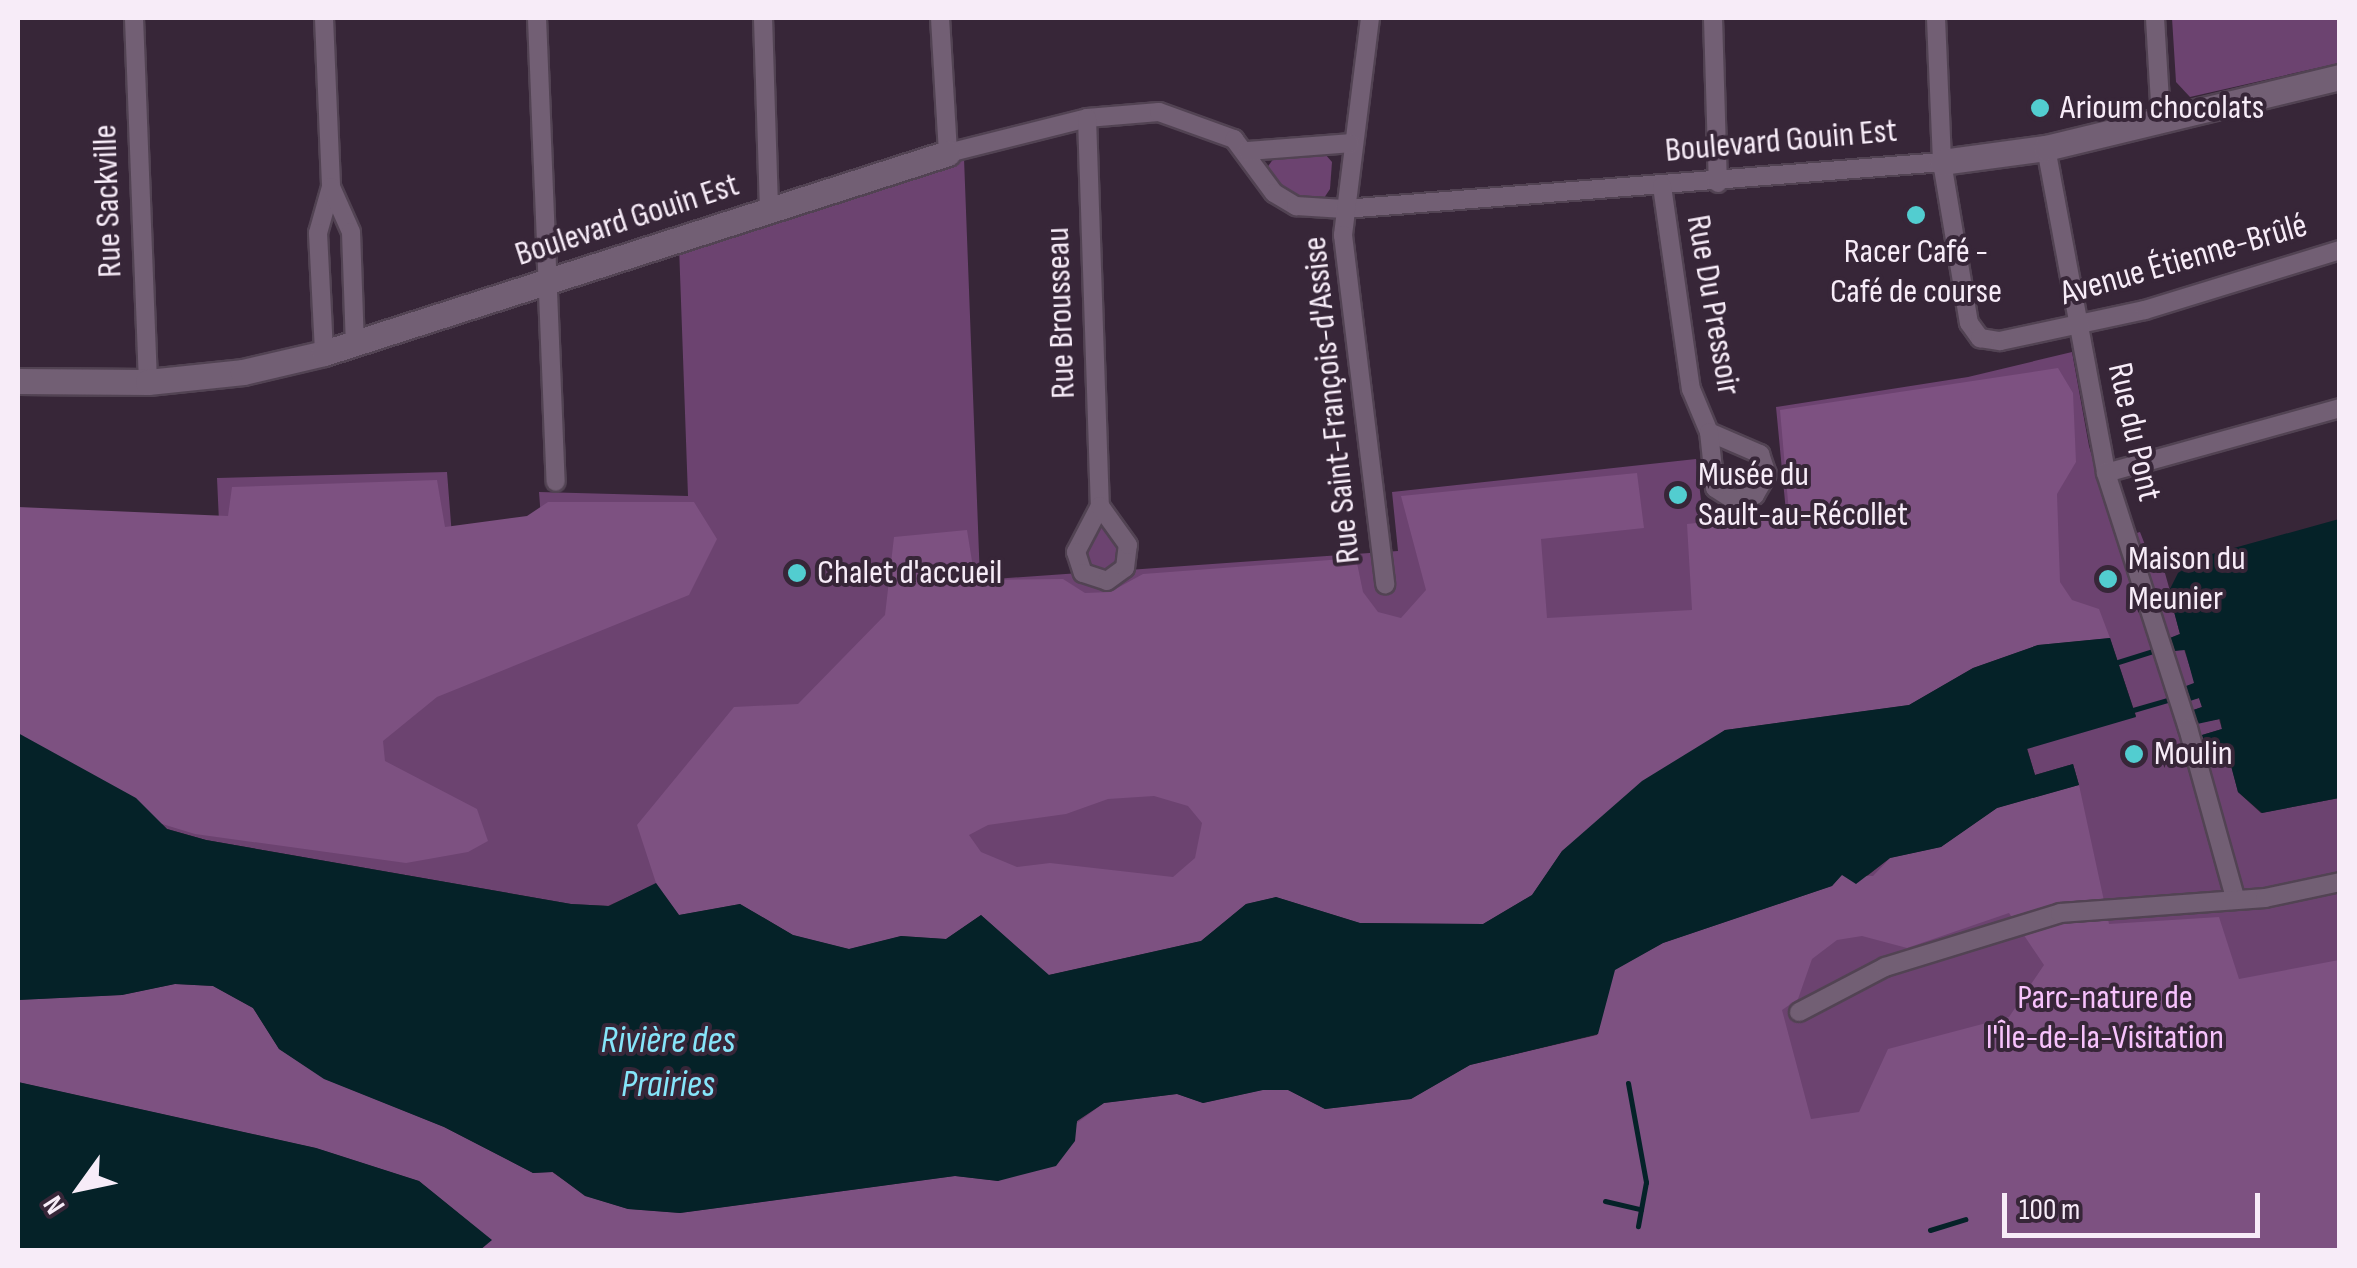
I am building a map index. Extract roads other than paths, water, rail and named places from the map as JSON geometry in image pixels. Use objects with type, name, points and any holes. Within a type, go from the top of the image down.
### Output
[{"type":"street","name":"Rue Sackville","points":[[134,18],[148,382]]},
{"type":"street","points":[[324,18],[331,187],[318,232],[324,353]]},
{"type":"street","points":[[537,18],[556,482]]},
{"type":"street","points":[[764,18],[769,210]]},
{"type":"street","points":[[940,18],[948,153]]},
{"type":"street","name":"Rue Saint-François-d'Assise","points":[[1370,18],[1344,209],[1385,584]]},
{"type":"street","points":[[1712,18],[1718,183]]},
{"type":"street","points":[[1936,18],[1942,162]]},
{"type":"street","points":[[2155,18],[2161,118]]},
{"type":"street","name":"Boulevard Gouin Est","points":[[18,380],[148,382],[243,372],[324,353],[948,153],[1087,118],[1182,116],[1218,129],[1247,150],[1285,201],[1344,209],[1718,183],[1942,162],[2046,148],[2340,77]]},
{"type":"street","name":"Rue Brousseau","points":[[1087,118],[1100,506]]},
{"type":"street","points":[[1247,150],[1350,143]]},
{"type":"street","name":"Rue du Pont","points":[[2046,148],[2106,473],[2197,757],[2235,898]]},
{"type":"street","name":"Avenue Étienne-Brûlé","points":[[1942,162],[1969,323],[1986,341],[2180,301],[2340,250]]},
{"type":"street","name":"Rue Du Pressoir","points":[[1662,186],[1691,389],[1708,432]]},
{"type":"street","points":[[331,187],[351,232],[354,344]]},
{"type":"street","points":[[2106,473],[2340,408]]},
{"type":"street","points":[[1799,1012],[1885,967],[2013,925],[2082,908],[2235,898],[2340,882]]},
{"type":"water","points":[[2339,519],[2339,798],[2262,813],[2238,792],[2226,747],[2207,751],[2202,735],[2222,729],[2220,719],[2197,724],[2193,710],[2202,707],[2199,698],[2190,701],[2186,686],[2194,683],[2185,650],[2174,651],[2170,638],[2180,634],[2172,604],[2159,607],[2156,595],[2169,591],[2179,571],[2205,556]]},
{"type":"water","name":"Rivière des Prairies","points":[[2110,638],[2136,717],[2027,749],[2035,775],[2073,764],[2079,785],[1997,808],[1941,847],[1890,858],[1856,884],[1842,875],[1832,886],[1663,943],[1615,970],[1598,1034],[1470,1065],[1411,1099],[1325,1109],[1288,1090],[1263,1090],[1203,1103],[1177,1094],[1104,1103],[1077,1121],[1075,1141],[1056,1166],[998,1181],[955,1176],[680,1213],[628,1209],[585,1196],[553,1172],[533,1173],[444,1127],[324,1079],[279,1049],[253,1008],[213,986],[175,984],[122,995],[18,1000],[18,733],[136,798],[167,829],[206,840],[571,904],[609,906],[656,883],[679,915],[740,904],[793,935],[849,949],[901,936],[946,939],[981,915],[1049,975],[1201,941],[1246,904],[1276,897],[1360,923],[1483,924],[1532,895],[1562,851],[1642,781],[1725,730],[1909,705],[1973,668],[2038,645]]},
{"type":"water","points":[[18,1082],[316,1148],[419,1181],[492,1240],[480,1250],[18,1250]]},
{"type":"waterway","points":[[2118,662],[2172,645]]},
{"type":"waterway","points":[[2133,710],[2188,694]]},
{"type":"waterway","points":[[1628,1083],[1646,1182],[1638,1226]]},
{"type":"waterway","points":[[1605,1201],[1641,1209]]},
{"type":"waterway","points":[[1930,1230],[1965,1219]]},
{"type":"place","name":"Arioum chocolats","points":[[2040,108]]},
{"type":"place","name":"Racer Café - Café de course","points":[[1916,215]]},
{"type":"place","name":"Musée du Sault-au-Récollet","points":[[1678,495]]},
{"type":"place","name":"Chalet d'accueil","points":[[797,573]]},
{"type":"place","name":"Maison du Meunier","points":[[2108,579]]},
{"type":"place","name":"Moulin","points":[[2134,754]]},
{"type":"park label","name":"Parc-nature de l'Île-de-la-Visitation","points":[[2105,1018]]}]
